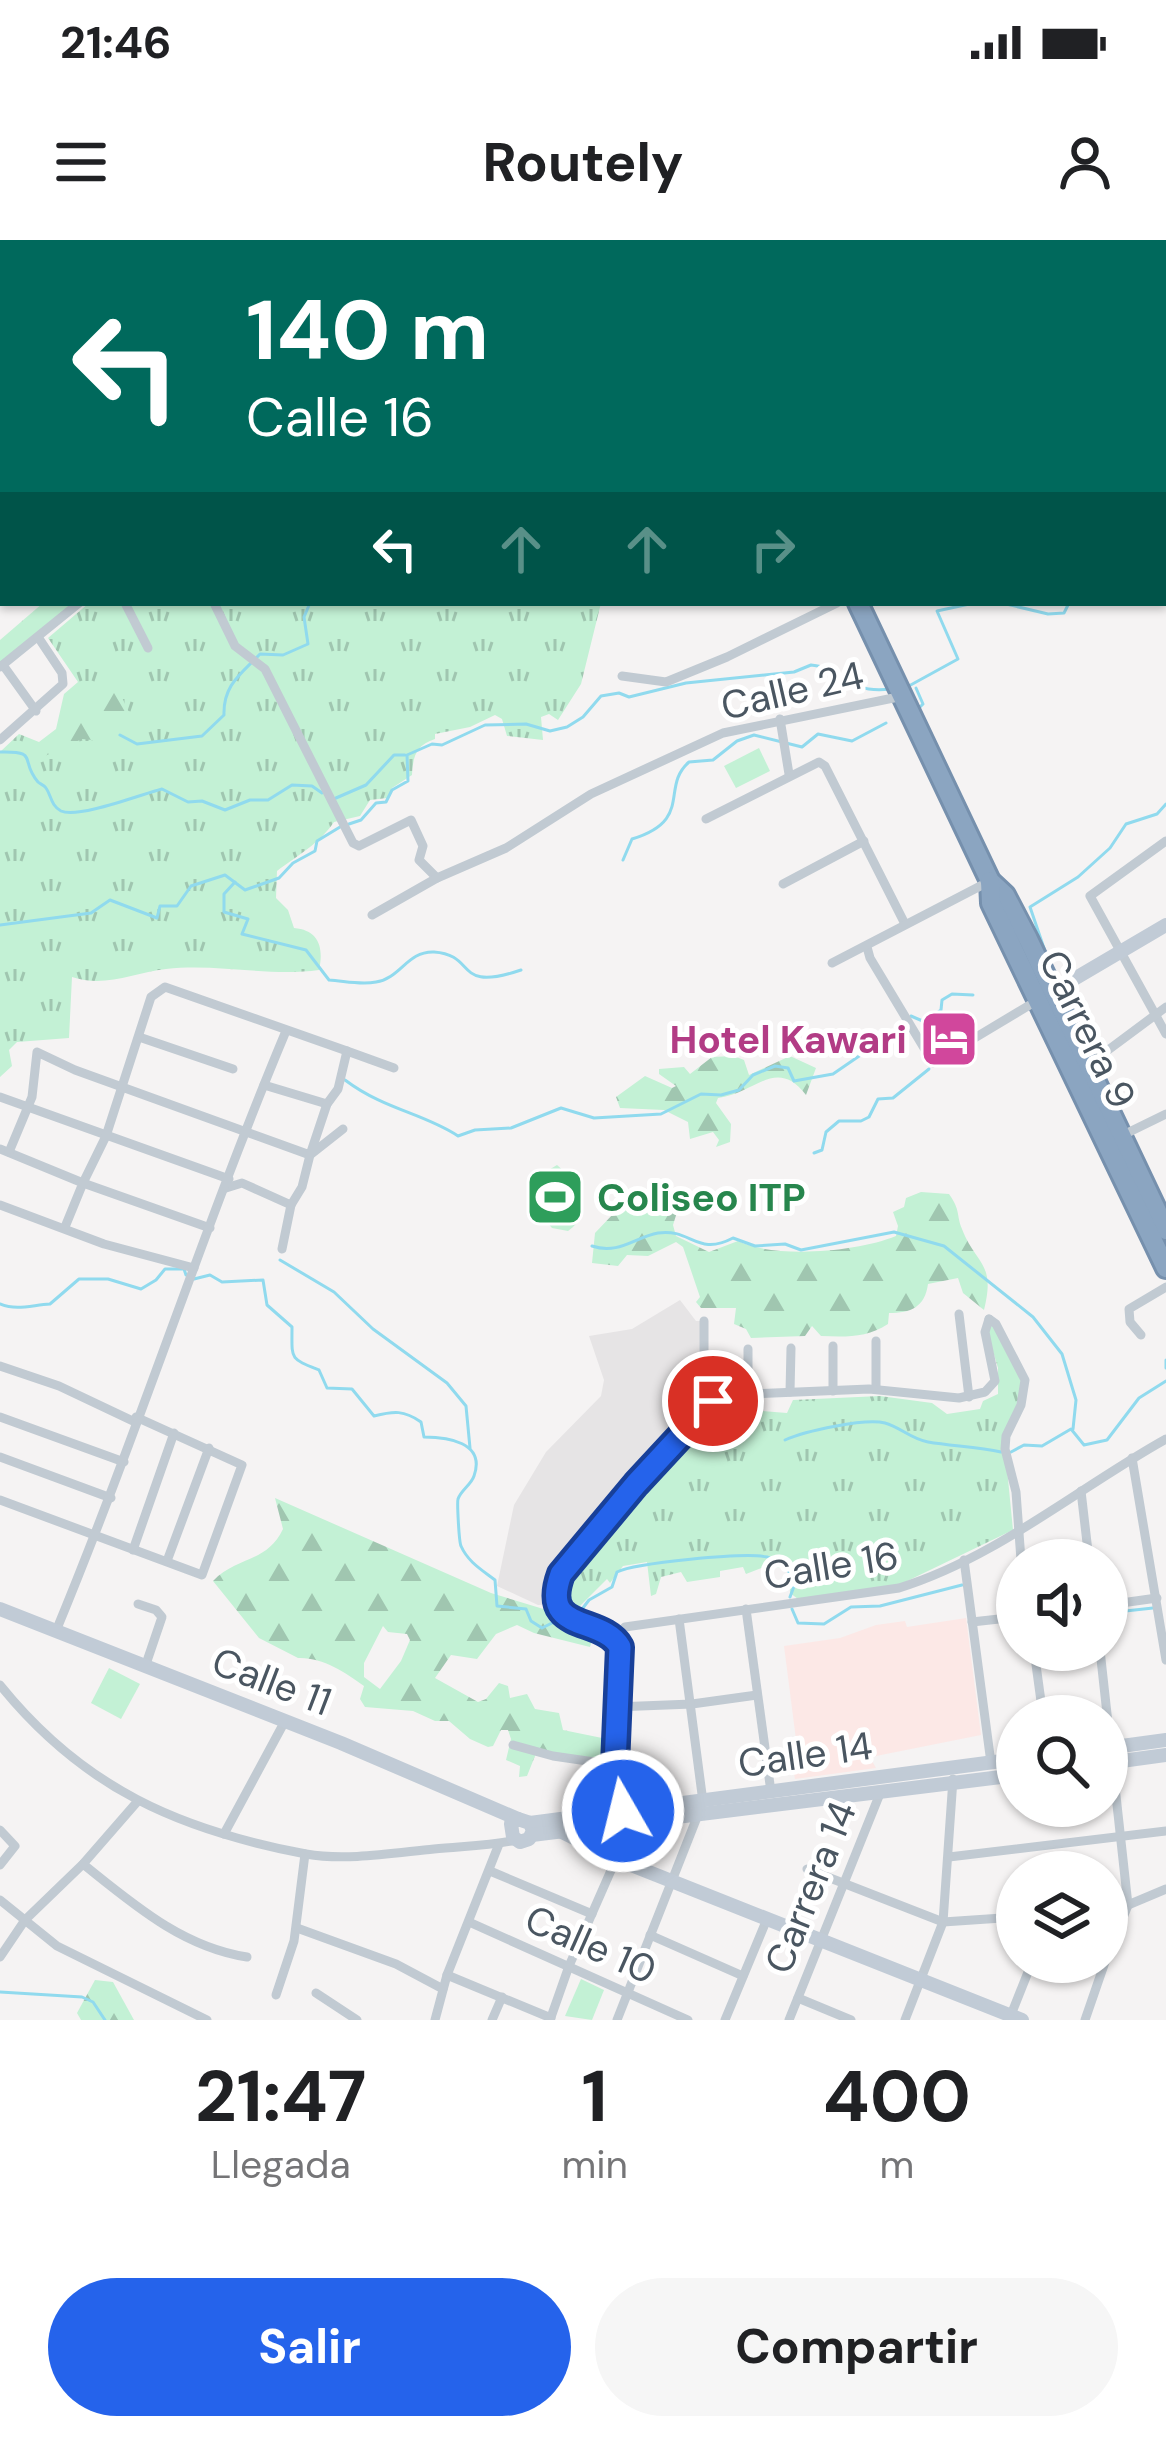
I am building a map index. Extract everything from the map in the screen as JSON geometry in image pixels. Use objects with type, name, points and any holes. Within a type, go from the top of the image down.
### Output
[{"type":"highway","name":"Carrera 9","points":[[859,606],[990,881],[992,903],[1080,1069],[1166,1268]]},
{"type":"highway","name":"Carrera 9","points":[[1080,1069],[1121,1136],[1166,1230]]},
{"type":"street","points":[[36,711],[2,666],[75,606]]},
{"type":"street","points":[[127,606],[148,648]]},
{"type":"street","points":[[215,606],[235,646],[265,669],[353,843],[359,846],[411,820],[423,846],[419,860],[437,878]]},
{"type":"street","points":[[622,676],[666,682],[831,606]]},
{"type":"street","points":[[0,740],[63,684],[62,673],[38,637]]},
{"type":"street","name":"Calle 24","points":[[372,915],[437,878],[506,848],[591,794],[740,727],[903,696]]},
{"type":"street","points":[[780,719],[789,775]]},
{"type":"street","points":[[706,819],[789,775],[819,763],[825,766],[905,925]]},
{"type":"street","points":[[783,884],[864,841]]},
{"type":"street","points":[[1166,841],[1091,894],[1166,1034]]},
{"type":"street","points":[[832,963],[990,881]]},
{"type":"street","points":[[867,946],[933,1063],[1166,925]]},
{"type":"street","points":[[65,1227],[106,1136],[151,997],[165,987],[394,1068]]},
{"type":"street","points":[[1080,1069],[1166,1007]]},
{"type":"street","points":[[56,1631],[96,1538],[136,1420],[286,1031]]},
{"type":"street","points":[[139,1036],[233,1069]]},
{"type":"street","points":[[282,1249],[291,1205],[302,1187],[326,1104],[338,1089],[347,1051]]},
{"type":"street","points":[[210,1228],[82,1184],[4,1151],[32,1097],[37,1052],[45,1059],[310,1155]]},
{"type":"street","points":[[264,1085],[326,1104]]},
{"type":"street","points":[[0,1097],[291,1205]]},
{"type":"street","points":[[1121,1136],[1166,1114]]},
{"type":"street","points":[[310,1155],[343,1129]]},
{"type":"street","points":[[0,1205],[191,1275]]},
{"type":"street","points":[[1142,1335],[1130,1322],[1129,1310],[1166,1287]]},
{"type":"street","points":[[959,1314],[969,1397]]},
{"type":"street","points":[[623,1811],[615,1765],[621,1660],[615,1639],[573,1622],[558,1604],[561,1574],[709,1404],[748,1394],[876,1389],[933,1398],[969,1397],[985,1392],[995,1382],[985,1332],[986,1324],[993,1320],[1024,1379],[1024,1392],[1006,1436],[1019,1539]]},
{"type":"street","points":[[704,1321],[704,1397],[709,1404]]},
{"type":"street","points":[[875,1340],[876,1389]]},
{"type":"street","points":[[833,1346],[833,1391]]},
{"type":"street","points":[[790,1392],[791,1348]]},
{"type":"street","points":[[748,1349],[748,1394]]},
{"type":"street","points":[[0,1366],[174,1433],[242,1465],[202,1575],[0,1500]]},
{"type":"street","points":[[0,1417],[124,1462]]},
{"type":"street","points":[[133,1550],[174,1433]]},
{"type":"street","name":"Calle 16","points":[[615,1639],[626,1627],[898,1588],[1018,1532],[1166,1438]]},
{"type":"street","points":[[167,1562],[209,1448]]},
{"type":"street","points":[[0,1456],[111,1498]]},
{"type":"street","points":[[1132,1458],[1166,1660]]},
{"type":"street","points":[[1081,1491],[1087,1539]]},
{"type":"street","points":[[964,1560],[992,1763]]},
{"type":"street","points":[[1128,1602],[1157,1598]]},
{"type":"street","points":[[138,1604],[162,1617],[146,1666]]},
{"type":"street","name":"Calle 11","points":[[0,1609],[284,1721],[524,1829]]},
{"type":"street","points":[[746,1609],[771,1792]]},
{"type":"street","points":[[617,2020],[701,1808],[679,1619]]},
{"type":"street","points":[[972,1622],[996,1619]]},
{"type":"street","points":[[0,1685],[73,1759],[137,1802],[224,1834],[305,1854],[344,1856],[499,1844],[524,1829]]},
{"type":"street","points":[[615,1707],[758,1695]]},
{"type":"street","points":[[224,1834],[284,1721]]},
{"type":"street","points":[[1128,1750],[1166,1740]]},
{"type":"street","points":[[513,1745],[615,1765]]},
{"type":"street","points":[[1128,1755],[1166,1755]]},
{"type":"street","name":"Calle 14","points":[[524,1829],[623,1811],[880,1793],[996,1762]]},
{"type":"street","points":[[904,2020],[943,1922],[953,1775]]},
{"type":"street","name":"Calle 14","points":[[524,1829],[562,1832],[771,1792],[885,1777],[996,1775]]},
{"type":"street","name":"Carrera 14","points":[[789,2020],[885,1777]]},
{"type":"street","points":[[0,1957],[25,1920],[137,1802]]},
{"type":"street","points":[[1121,1827],[1124,1851]]},
{"type":"street","points":[[0,1830],[12,1839],[15,1849],[0,1865]]},
{"type":"street","points":[[949,1857],[1166,1831]]},
{"type":"street","points":[[562,1832],[671,1882],[1016,2018],[1026,1983]]},
{"type":"street","points":[[435,2020],[499,1844]]},
{"type":"street","points":[[276,1995],[297,1928],[305,1854]]},
{"type":"street","points":[[448,1975],[550,2019],[616,1859]]},
{"type":"street","points":[[83,1864],[175,1932],[209,1949],[247,1957]]},
{"type":"street","points":[[807,1869],[943,1922],[996,1918]]},
{"type":"street","points":[[490,1871],[592,1914]]},
{"type":"street","points":[[1128,1905],[1166,1889]]},
{"type":"street","points":[[0,1900],[73,1956],[207,2020]]},
{"type":"street","points":[[725,2020],[766,1919]]},
{"type":"street","name":"Calle 10","points":[[469,1922],[684,2019]]},
{"type":"street","points":[[297,1928],[396,1964],[443,1989]]},
{"type":"street","points":[[650,1935],[743,1976]]},
{"type":"street","points":[[1085,2020],[1098,1983]]},
{"type":"street","points":[[316,1993],[357,2020]]},
{"type":"street","points":[[492,2020],[502,1997]]},
{"type":"street","points":[[798,1998],[851,2020]]},
{"type":"shaded area","points":[[680,1300],[696,1321],[704,1321],[704,1397],[709,1404],[561,1574],[558,1604],[538,1605],[497,1586],[514,1505],[546,1452],[601,1396],[604,1380],[589,1336],[632,1329]]},
{"type":"shaded area","points":[[966,1618],[981,1735],[876,1756],[871,1759],[876,1768],[795,1779],[791,1757],[798,1755],[784,1646],[840,1638],[876,1625],[905,1621],[907,1627]]},
{"type":"green space","points":[[40,606],[69,606],[0,663],[0,640]]},
{"type":"green space","points":[[85,606],[600,606],[581,684],[558,720],[549,714],[541,717],[543,740],[507,736],[502,719],[495,715],[470,727],[435,734],[417,752],[412,775],[392,788],[387,798],[370,800],[360,816],[334,822],[277,871],[276,898],[288,910],[294,928],[309,932],[318,942],[319,970],[185,968],[107,980],[72,977],[69,1038],[17,1042],[9,1050],[12,1066],[0,1077],[0,752],[19,734],[39,742],[56,729],[64,694],[78,682],[48,638]]},
{"type":"green space","points":[[117,686],[133,722],[109,727],[116,750],[108,757],[100,754],[92,740],[82,739],[34,761],[30,754]]},
{"type":"green space","points":[[759,748],[770,771],[736,788],[724,766]]},
{"type":"green space","points":[[790,1056],[816,1068],[806,1095],[785,1078],[775,1078],[718,1098],[716,1103],[731,1124],[730,1142],[716,1147],[719,1140],[713,1132],[690,1139],[688,1122],[664,1110],[620,1108],[616,1097],[645,1076],[676,1086],[659,1069],[684,1067],[690,1074],[712,1057],[744,1060],[749,1075]]},
{"type":"green space","name":"Coliseo ITP","points":[[557,1165],[581,1197],[581,1215],[568,1231],[552,1228],[530,1202],[527,1183]]},
{"type":"green space","points":[[655,1186],[671,1188],[671,1205],[678,1209],[673,1225],[676,1236],[709,1252],[738,1241],[794,1252],[880,1242],[896,1236],[893,1212],[904,1207],[906,1198],[921,1192],[949,1194],[967,1241],[986,1273],[984,1310],[963,1293],[958,1278],[928,1284],[920,1303],[889,1313],[888,1324],[872,1332],[821,1336],[812,1326],[805,1336],[751,1338],[746,1329],[734,1324],[736,1308],[701,1308],[696,1302],[700,1297],[683,1247],[676,1242],[648,1256],[627,1255],[618,1266],[592,1263],[595,1233],[614,1213]]},
{"type":"green space","points":[[992,1322],[1021,1379],[1019,1402],[1004,1438],[1013,1530],[901,1584],[798,1599],[790,1593],[789,1568],[764,1567],[746,1574],[743,1567],[720,1571],[720,1577],[687,1582],[681,1572],[661,1577],[651,1596],[647,1562],[623,1566],[570,1616],[563,1600],[569,1573],[709,1408],[729,1401],[734,1411],[752,1406],[787,1413],[793,1400],[880,1396],[932,1403],[947,1414],[980,1409],[983,1401],[998,1394],[998,1368],[986,1328]]},
{"type":"green space","points":[[275,1498],[491,1593],[550,1611],[559,1621],[594,1634],[590,1647],[517,1625],[496,1634],[477,1659],[451,1655],[435,1678],[478,1702],[499,1683],[508,1686],[510,1698],[527,1694],[535,1709],[559,1713],[563,1730],[607,1739],[605,1759],[537,1751],[527,1776],[519,1777],[520,1766],[506,1760],[508,1730],[501,1730],[488,1747],[449,1721],[435,1721],[413,1711],[365,1707],[360,1699],[364,1686],[349,1676],[259,1638],[213,1581],[269,1548],[283,1529]],"holes":[[[383,1626],[388,1632],[407,1634],[410,1640],[380,1689],[364,1677],[364,1663]]]},
{"type":"green space","points":[[109,1668],[140,1684],[121,1719],[91,1703]]},
{"type":"green space","points":[[581,1979],[604,1990],[592,2020],[565,2016]]},
{"type":"green space","points":[[95,1980],[113,1982],[134,2020],[81,2020],[77,2013]]},
{"type":"waterway","points":[[120,735],[137,744],[202,736],[224,715],[230,688],[260,654],[283,655],[308,644],[304,617],[309,606]]},
{"type":"waterway","points":[[907,687],[958,659],[937,611],[960,606]]},
{"type":"waterway","points":[[1015,606],[1048,614],[1064,613],[1068,606]]},
{"type":"waterway","points":[[349,824],[361,820],[376,803],[386,802],[392,790],[408,781],[407,755],[485,725],[526,724],[550,731],[567,727],[601,696],[619,693],[629,697],[686,683],[794,672],[811,665],[863,688],[891,689]]},
{"type":"waterway","points":[[916,688],[920,707]]},
{"type":"waterway","points":[[623,860],[632,839],[651,831],[670,813],[677,782],[689,762],[713,760],[737,741],[754,735],[802,747],[818,734],[852,741],[886,723]]},
{"type":"waterway","points":[[0,752],[25,755],[55,806],[69,813],[162,789],[188,802],[202,801],[225,810],[250,800],[268,800],[292,785],[312,786],[322,793]]},
{"type":"waterway","points":[[336,798],[366,785],[394,755],[405,755]]},
{"type":"waterway","points":[[1047,957],[1030,907],[1078,877],[1110,848],[1126,824],[1157,814],[1166,804]]},
{"type":"waterway","points":[[0,925],[91,913],[110,900],[157,918],[160,906],[177,906],[191,886],[225,875],[245,890],[279,878],[293,863],[315,851],[317,841],[340,827]]},
{"type":"waterway","points":[[235,882],[224,894],[224,912],[248,919],[242,934],[306,950],[329,980],[385,980],[417,956],[434,952],[457,959],[475,975],[500,976],[521,970]]},
{"type":"waterway","points":[[911,1016],[925,1022],[952,994],[973,995]]},
{"type":"waterway","points":[[345,1080],[458,1136],[511,1128],[561,1108],[594,1118],[661,1114],[701,1094],[739,1090],[753,1075],[775,1066],[788,1068],[794,1081],[833,1074],[865,1052],[874,1038],[893,1031],[901,1022]]},
{"type":"waterway","points":[[925,1022],[936,1041],[934,1051]]},
{"type":"waterway","points":[[814,1153],[822,1150],[826,1132],[839,1121],[869,1117],[878,1099],[893,1098],[929,1069]]},
{"type":"waterway","points":[[592,1246],[610,1248],[669,1233],[711,1245],[733,1238],[755,1246],[785,1244],[801,1250],[894,1232],[944,1246],[1033,1317],[1062,1354],[1076,1400],[1073,1429]]},
{"type":"waterway","points":[[280,1260],[334,1292],[373,1329],[447,1383],[466,1406],[470,1448]]},
{"type":"waterway","points":[[0,1304],[50,1304],[79,1279],[108,1279],[141,1289],[165,1269],[184,1269],[186,1275]]},
{"type":"waterway","points":[[194,1279],[210,1275],[222,1282],[263,1280],[267,1305],[292,1327],[294,1356],[319,1370],[327,1388],[352,1389],[374,1416],[409,1415],[421,1422],[424,1437],[453,1440],[470,1449],[474,1476],[458,1502],[464,1552],[495,1580],[497,1606],[526,1609],[531,1621],[542,1628],[554,1622],[570,1625]]},
{"type":"waterway","points":[[1166,1360],[1166,1368]]},
{"type":"waterway","points":[[1011,1452],[1024,1445],[1042,1446],[1071,1429],[1084,1445],[1107,1440],[1139,1398],[1166,1381]]},
{"type":"waterway","points":[[785,1440],[835,1426],[876,1422],[928,1442],[1001,1452]]},
{"type":"waterway","points":[[576,1617],[589,1600],[612,1587],[617,1572],[690,1559],[767,1557],[784,1566],[796,1581],[790,1597]]},
{"type":"waterway","points":[[792,1609],[798,1623],[824,1624],[851,1607],[880,1606],[962,1585]]},
{"type":"waterway","points":[[1128,1611],[1153,1608]]},
{"type":"waterway","points":[[0,1992],[82,1997],[93,2002],[105,2020]]},
{"type":"place","name":"Hotel Kawari","points":[[949,1039]]},
{"type":"place","name":"Coliseo ITP","points":[[555,1197]]},
{"type":"route","points":[[623,1811],[615,1765],[620,1647],[610,1635],[565,1615],[558,1604],[557,1585],[561,1574],[636,1484],[713,1401]]}]
